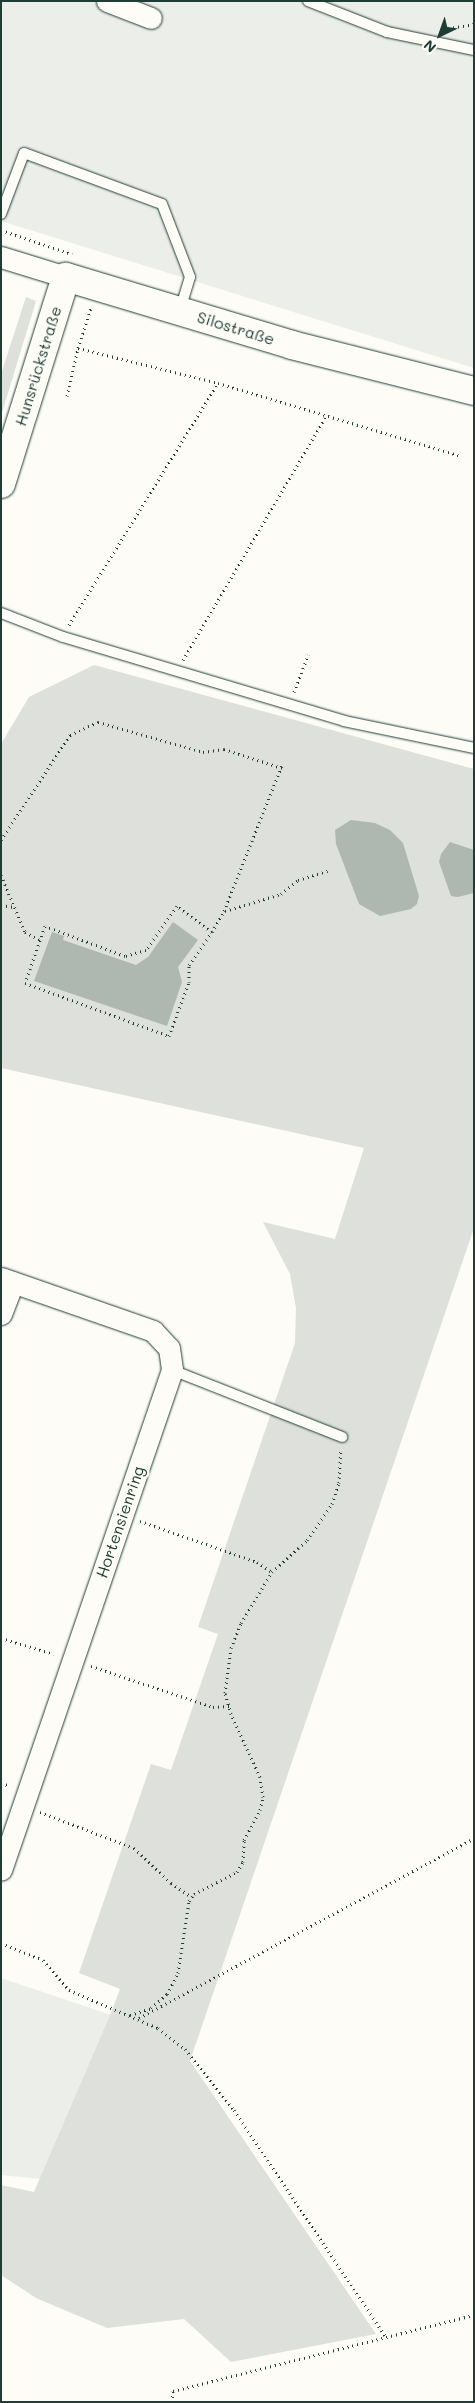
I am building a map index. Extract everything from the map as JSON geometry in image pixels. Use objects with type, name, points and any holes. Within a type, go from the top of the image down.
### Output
[{"type":"main road","name":"Silostraße","points":[[66,277],[100,285],[292,345],[474,391]]},
{"type":"main road","name":"Hunsrückstraße","points":[[1,484],[66,277]]},
{"type":"street","points":[[107,1],[150,18]]},
{"type":"street","name":"Silostraße","points":[[1,257],[66,277]]},
{"type":"street","points":[[1,1314],[7,1280],[153,1331],[169,1348],[172,1370]]},
{"type":"street","name":"Hortensienring","points":[[1,1870],[172,1370]]},
{"type":"lane","points":[[308,1],[387,32],[474,50]]},
{"type":"lane","points":[[1,214],[24,153],[162,204],[190,277],[180,310]]},
{"type":"lane","points":[[1,613],[62,637],[344,721],[474,748]]},
{"type":"lane","points":[[172,1370],[342,1436]]},
{"type":"path","points":[[67,396],[78,348],[100,285]]},
{"type":"path","points":[[78,348],[218,383],[458,455]]},
{"type":"path","points":[[62,637],[218,383]]},
{"type":"path","points":[[177,671],[327,415]]},
{"type":"path","points":[[289,704],[308,655]]},
{"type":"path","points":[[1,840],[70,736],[98,722],[203,752],[224,749],[282,768]]},
{"type":"path","points":[[212,932],[177,906],[146,950],[124,956],[45,926],[25,983],[170,1036],[189,982],[188,965],[212,932],[224,911],[282,768],[282,763]]},
{"type":"path","points":[[224,911],[281,894],[298,880],[328,870]]},
{"type":"path","points":[[1,875],[25,932],[40,940]]},
{"type":"path","points":[[1,905],[15,907]]},
{"type":"path","points":[[130,2015],[151,2008],[167,1994],[178,1973],[183,1922],[192,1897],[237,1872],[243,1862],[244,1840],[260,1810],[263,1797],[260,1777],[229,1706],[226,1693],[230,1648],[241,1623],[272,1572],[307,1540],[332,1504],[339,1483],[342,1436]]},
{"type":"path","points":[[122,1514],[257,1562],[272,1572]]},
{"type":"path","points":[[1,1638],[213,1707],[229,1706]]},
{"type":"path","points":[[23,1806],[134,1848],[171,1883],[192,1897]]},
{"type":"path","points":[[139,2018],[474,1838]]},
{"type":"path","points":[[1,1943],[43,1960],[69,1990],[139,2018],[185,2049],[234,2110],[386,2337]]},
{"type":"path","points":[[172,2402],[173,2391],[474,2315]]},
{"type":"shaded area","points":[[1,1],[474,1],[474,368],[1,221]]},
{"type":"shaded area","points":[[26,297],[36,301],[1,416],[1,374]]},
{"type":"shaded area","points":[[94,665],[474,769],[474,1228],[190,2061],[376,2334],[231,2362],[184,2319],[107,2328],[36,2298],[4,2277],[1,2274],[1,2185],[34,2192],[111,2013],[120,1989],[79,1973],[151,1764],[171,1770],[218,1634],[198,1627],[295,1343],[296,1308],[290,1274],[263,1222],[335,1239],[364,1148],[1,1068],[1,744],[29,697]]},
{"type":"shaded area","points":[[351,820],[375,823],[390,830],[403,843],[419,896],[417,904],[411,909],[380,916],[359,904],[336,844],[335,830]]},
{"type":"shaded area","points":[[450,842],[474,850],[474,893],[458,897],[451,896],[439,862],[441,854]]},
{"type":"shaded area","points":[[173,922],[198,940],[178,967],[182,982],[167,1026],[34,981],[52,932],[64,936],[63,940],[136,965],[148,957]]},
{"type":"shaded area","points":[[1,1978],[111,2015],[51,2180],[1,2175]]}]
